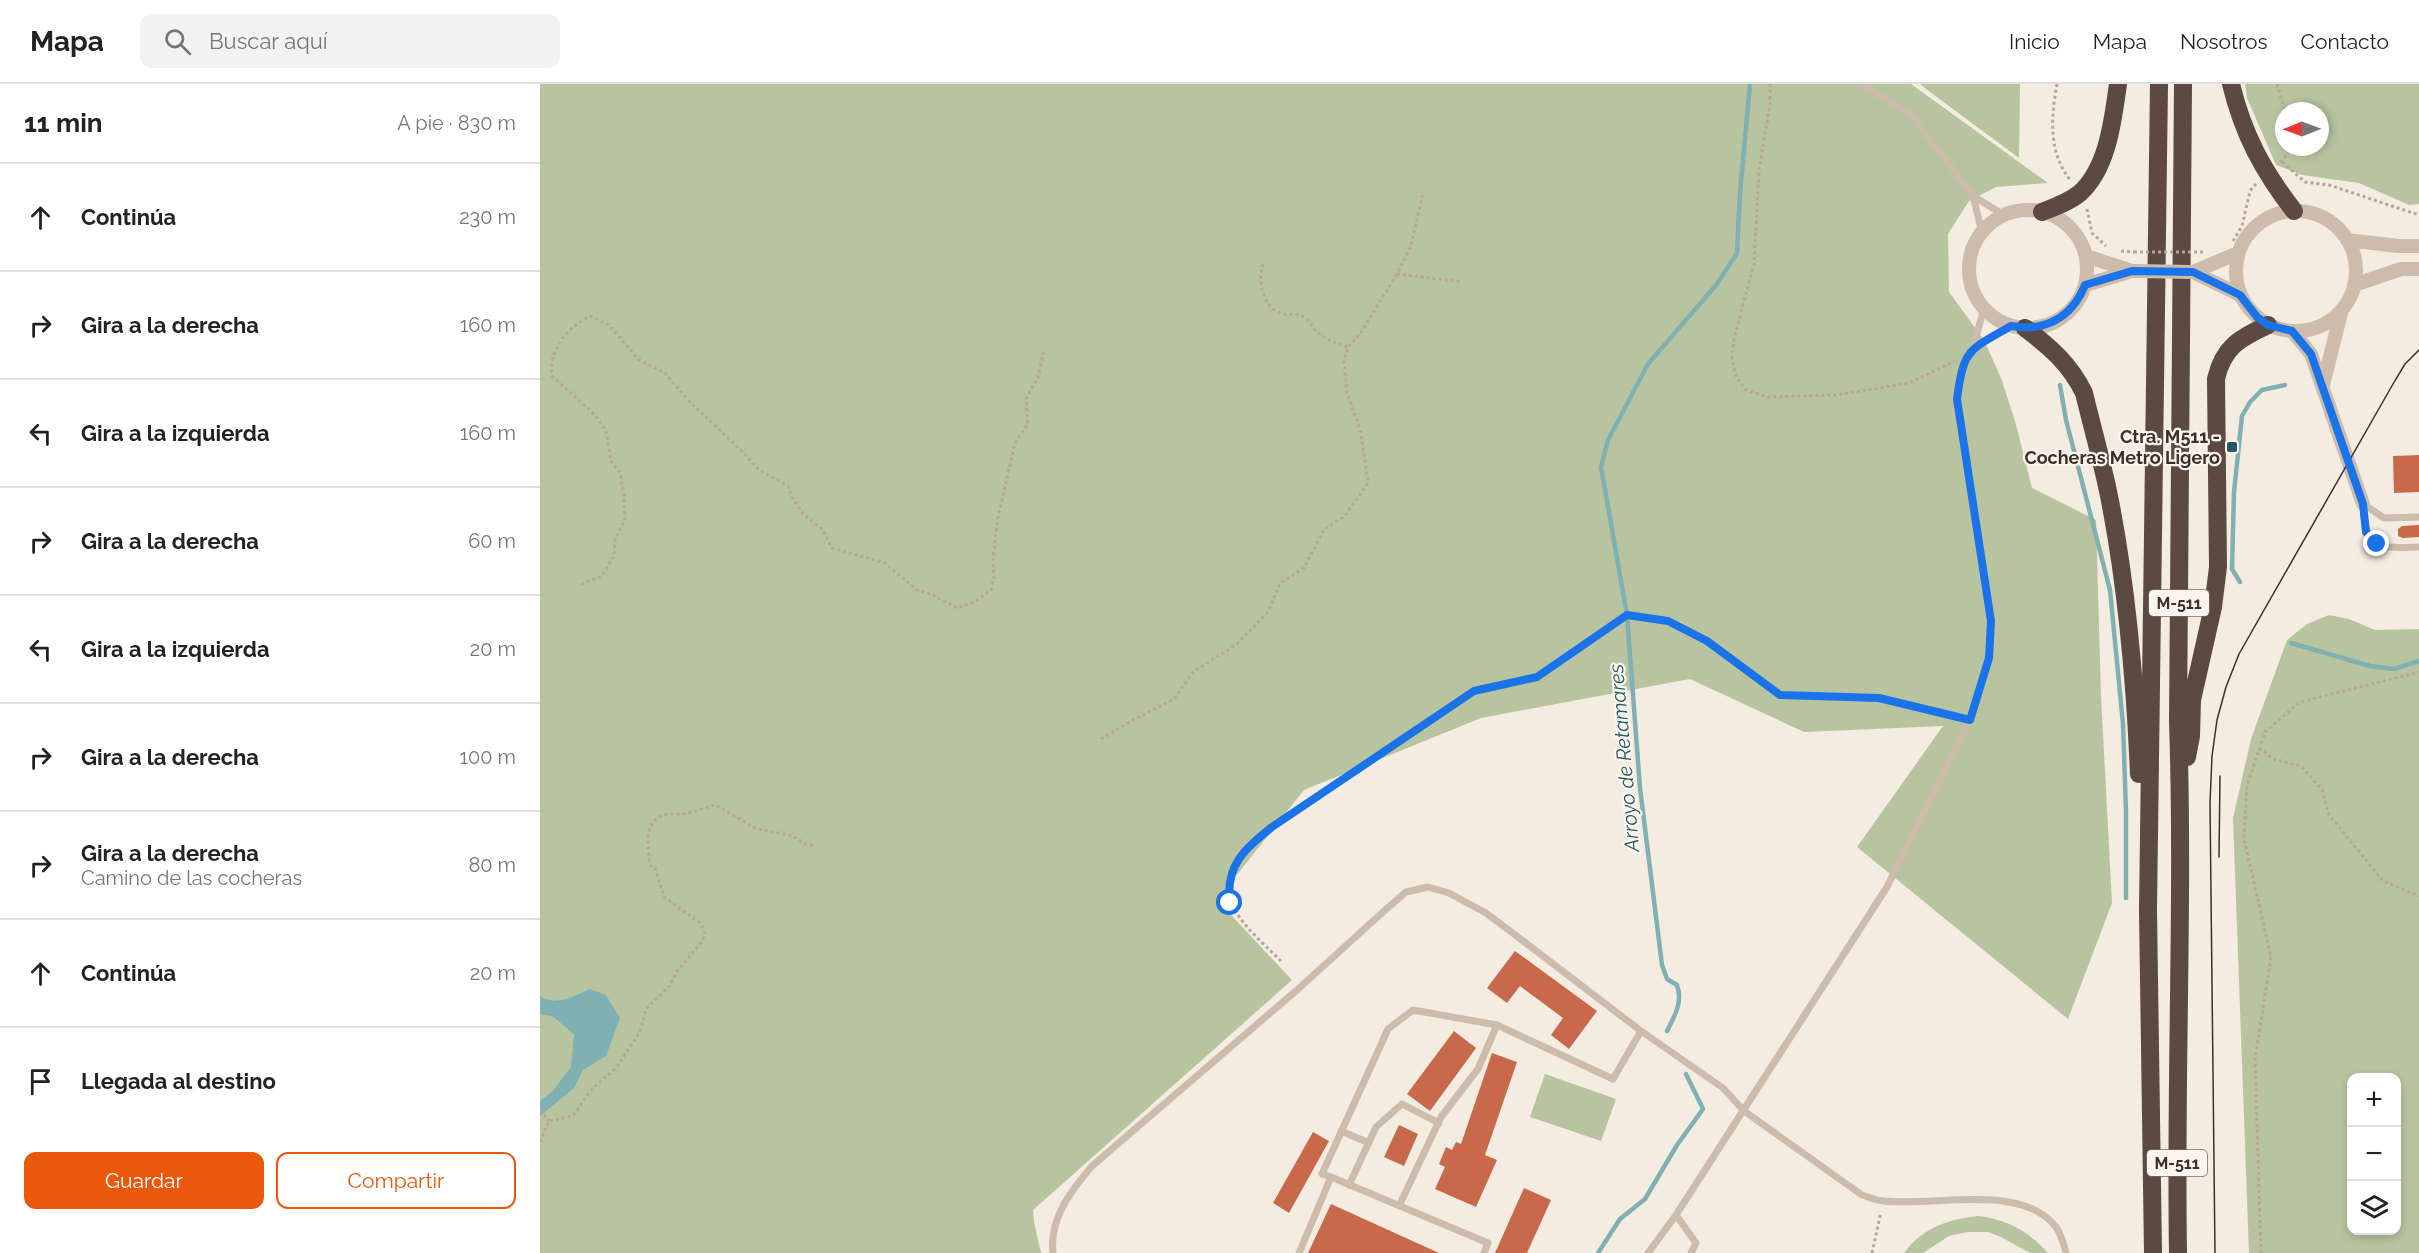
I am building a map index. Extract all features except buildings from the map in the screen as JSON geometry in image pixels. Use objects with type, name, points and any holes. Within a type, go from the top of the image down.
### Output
[{"type":"highway","points":[[2042,212],[2080,193],[2094,176],[2103,152],[2118,84]]},
{"type":"highway","name":"M-511","points":[[2153,1253],[2148,910],[2159,84]]},
{"type":"highway","name":"M-511","points":[[2178,1253],[2180,795],[2178,722],[2183,84]]},
{"type":"highway","points":[[2231,84],[2246,135],[2268,176],[2294,211]]},
{"type":"highway","points":[[2180,795],[2191,736],[2192,700],[2213,607],[2218,567],[2216,379],[2223,356],[2230,347],[2268,325]]},
{"type":"highway","points":[[2018,327],[2055,351],[2074,375],[2084,393],[2107,490],[2132,659],[2148,910]]},
{"type":"street","points":[[2022,210],[2042,212],[2070,227],[2080,240],[2086,256],[2085,285],[2076,302],[2063,317],[2038,327],[2018,327],[2001,321],[1984,308],[1974,291],[1969,271],[1975,244],[1982,233],[2004,215],[2022,210]]},
{"type":"street","points":[[2193,272],[2235,248],[2260,223],[2276,214],[2294,211],[2310,213],[2325,219],[2337,228],[2347,240],[2356,270],[2354,285],[2341,313],[2324,385]]},
{"type":"street","points":[[2347,240],[2419,246]]},
{"type":"street","points":[[2235,248],[2240,295],[2252,312],[2268,325],[2292,331],[2307,330],[2330,322],[2341,313]]},
{"type":"street","points":[[2086,256],[2132,271],[2193,272],[2240,295]]},
{"type":"street","points":[[2354,285],[2402,269],[2419,269]]},
{"type":"street","points":[[2085,285],[2132,271]]},
{"type":"street","points":[[2292,331],[2311,354],[2324,385],[2335,428],[2363,504]]},
{"type":"lane","points":[[1861,84],[1911,115],[1973,196],[2004,215]]},
{"type":"lane","points":[[1973,196],[1982,233]]},
{"type":"lane","points":[[1973,348],[1984,308]]},
{"type":"lane","points":[[1648,1253],[1676,1215],[1744,1111],[1887,887],[1970,720],[1989,658],[1991,621],[1957,399],[1961,370],[1967,355],[1973,348],[2018,327]]},
{"type":"lane","points":[[2363,504],[2384,518],[2419,517]]},
{"type":"lane","points":[[2363,504],[2366,532],[2377,544],[2385,548],[2419,547]]},
{"type":"lane","points":[[1053,1253],[1052,1240],[1057,1217],[1071,1190],[1092,1166],[1189,1084],[1406,892],[1428,887],[1449,893],[1486,914],[1641,1031],[1723,1088],[1744,1111],[1862,1195],[1884,1201],[2018,1203],[2042,1213],[2058,1229],[2066,1253]]},
{"type":"lane","points":[[1484,1253],[1488,1243],[1322,1174],[1388,1029],[1413,1010],[1497,1025],[1613,1079],[1641,1031]]},
{"type":"lane","points":[[1399,1206],[1438,1123],[1479,1069],[1497,1025]]},
{"type":"lane","points":[[1349,1185],[1376,1127],[1402,1104],[1438,1123]]},
{"type":"lane","points":[[1341,1131],[1369,1143]]},
{"type":"lane","points":[[1299,1253],[1331,1177]]},
{"type":"lane","points":[[1676,1215],[1696,1243],[1691,1253]]},
{"type":"path","points":[[1770,84],[1770,104],[1759,170],[1754,264],[1734,338],[1732,357],[1736,377],[1746,390],[1767,398],[1836,395],[1909,383],[1967,355]]},
{"type":"path","points":[[2057,84],[2054,103],[2054,147],[2061,169],[2087,204],[2088,221],[2092,233],[2099,242],[2111,249]]},
{"type":"path","points":[[2277,84],[2282,102]]},
{"type":"path","points":[[2282,162],[2305,182],[2329,185],[2419,215]]},
{"type":"path","points":[[2235,248],[2252,187],[2268,176]]},
{"type":"path","points":[[1101,739],[1174,699],[1193,672],[1237,644],[1268,612],[1280,584],[1304,568],[1324,529],[1344,517],[1368,483],[1361,432],[1347,393],[1344,362],[1347,347],[1360,334],[1397,274],[1411,246],[1423,193]]},
{"type":"path","points":[[2117,251],[2214,252]]},
{"type":"path","points":[[1263,264],[1259,273],[1260,282],[1272,308],[1282,314],[1305,318],[1328,341],[1347,347]]},
{"type":"path","points":[[1397,274],[1462,282]]},
{"type":"path","points":[[582,584],[602,576],[614,556],[615,540],[625,519],[620,472],[611,461],[606,431],[596,416],[552,376],[551,361],[557,344],[578,322],[590,316],[609,325],[638,359],[665,373],[690,402],[746,454],[759,470],[788,486],[803,514],[822,529],[832,548],[885,563],[917,590],[933,595],[957,608],[975,602],[991,590],[994,577],[993,561],[997,522],[1015,443],[1028,424],[1026,399],[1038,377],[1044,349]]},
{"type":"path","points":[[1281,961],[1239,920],[1230,903],[1228,890],[1232,870],[1246,848],[1272,827],[1474,691],[1537,677],[1627,615],[1668,621],[1707,641],[1780,695],[1879,698],[1970,720]]},
{"type":"path","points":[[2261,1253],[2255,1059],[2271,957],[2244,839],[2247,786],[2265,732],[2300,702],[2419,672]]},
{"type":"path","points":[[2259,748],[2273,759],[2301,766],[2322,790],[2329,815],[2383,881],[2419,896]]},
{"type":"path","points":[[549,1121],[573,1116],[592,1089],[616,1068],[640,1032],[646,1009],[670,986],[677,971],[702,942],[705,933],[699,923],[664,897],[655,868],[651,866],[647,851],[648,833],[655,820],[664,815],[687,814],[716,805],[755,828],[792,836],[815,846]]},
{"type":"path","points":[[540,1110],[549,1121]]},
{"type":"path","points":[[540,1142],[549,1121]]},
{"type":"path","points":[[1872,1253],[1884,1201]]},
{"type":"green space","points":[[540,84],[1911,84],[2048,183],[1996,187],[1969,201],[1948,234],[1949,292],[1984,340],[2001,378],[2015,421],[2032,488],[2096,520],[2101,696],[2112,903],[2068,1019],[1857,847],[1943,726],[1804,732],[1690,679],[1481,718],[1304,790],[1217,900],[1292,980],[1033,1210],[1041,1253],[540,1253]]},
{"type":"green space","points":[[1920,84],[2020,84],[2019,158],[1930,92]]},
{"type":"green space","points":[[2245,84],[2419,84],[2419,204],[2409,205],[2359,183],[2302,175],[2276,165],[2247,98]]},
{"type":"green space","points":[[2329,615],[2349,619],[2375,630],[2419,629],[2419,1253],[2249,1253],[2233,818],[2251,739],[2287,640],[2307,624]]},
{"type":"green space","points":[[1545,1074],[1616,1099],[1601,1141],[1530,1117]]},
{"type":"green space","points":[[1978,1216],[1999,1220],[2016,1227],[2048,1253],[2030,1253],[1988,1232],[1967,1232],[1949,1236],[1923,1253],[1904,1253],[1919,1237],[1937,1226]]},
{"type":"water","points":[[590,989],[606,995],[620,1018],[606,1056],[583,1070],[574,1088],[540,1116],[540,1101],[552,1092],[571,1067],[574,1034],[552,1016],[540,1014],[540,996],[552,1001],[571,997]]},
{"type":"waterway","name":"Arroyo de Retamares","points":[[1667,1031],[1677,1008],[1679,991],[1677,985],[1667,979],[1662,965],[1640,788],[1627,615],[1601,467],[1608,440],[1648,364],[1717,284],[1737,253],[1750,84]]},
{"type":"waterway","points":[[2060,385],[2066,420],[2110,590],[2123,724],[2126,898]]},
{"type":"waterway","points":[[2240,582],[2232,569],[2234,492],[2242,416],[2250,402],[2262,390],[2285,385]]},
{"type":"waterway","points":[[2291,643],[2370,666],[2394,669],[2419,661]]},
{"type":"waterway","name":"Arroyo de Retamares","points":[[1598,1253],[1620,1219],[1645,1199],[1677,1145],[1703,1109],[1686,1074]]},
{"type":"tram line","points":[[2215,1253],[2210,803],[2212,756],[2217,720],[2226,687],[2239,654],[2393,384],[2405,364],[2419,350]]},
{"type":"tram line","points":[[2219,857],[2220,776]]},
{"type":"place","name":"Ctra. M511 - Cocheras Metro Ligero","points":[[2232,447]]},
{"type":"route","points":[[1230,903],[1228,890],[1232,870],[1246,848],[1272,827],[1474,691],[1537,677],[1627,615],[1668,621],[1707,641],[1780,695],[1879,698],[1970,720],[1989,658],[1991,621],[1957,399],[1961,370],[1967,355],[1973,348],[2011,326],[2038,327],[2063,317],[2073,308],[2085,285],[2132,271],[2193,272],[2240,295],[2247,307],[2268,325],[2292,331],[2311,354],[2324,385],[2335,428],[2363,504],[2366,532],[2377,544]]}]
